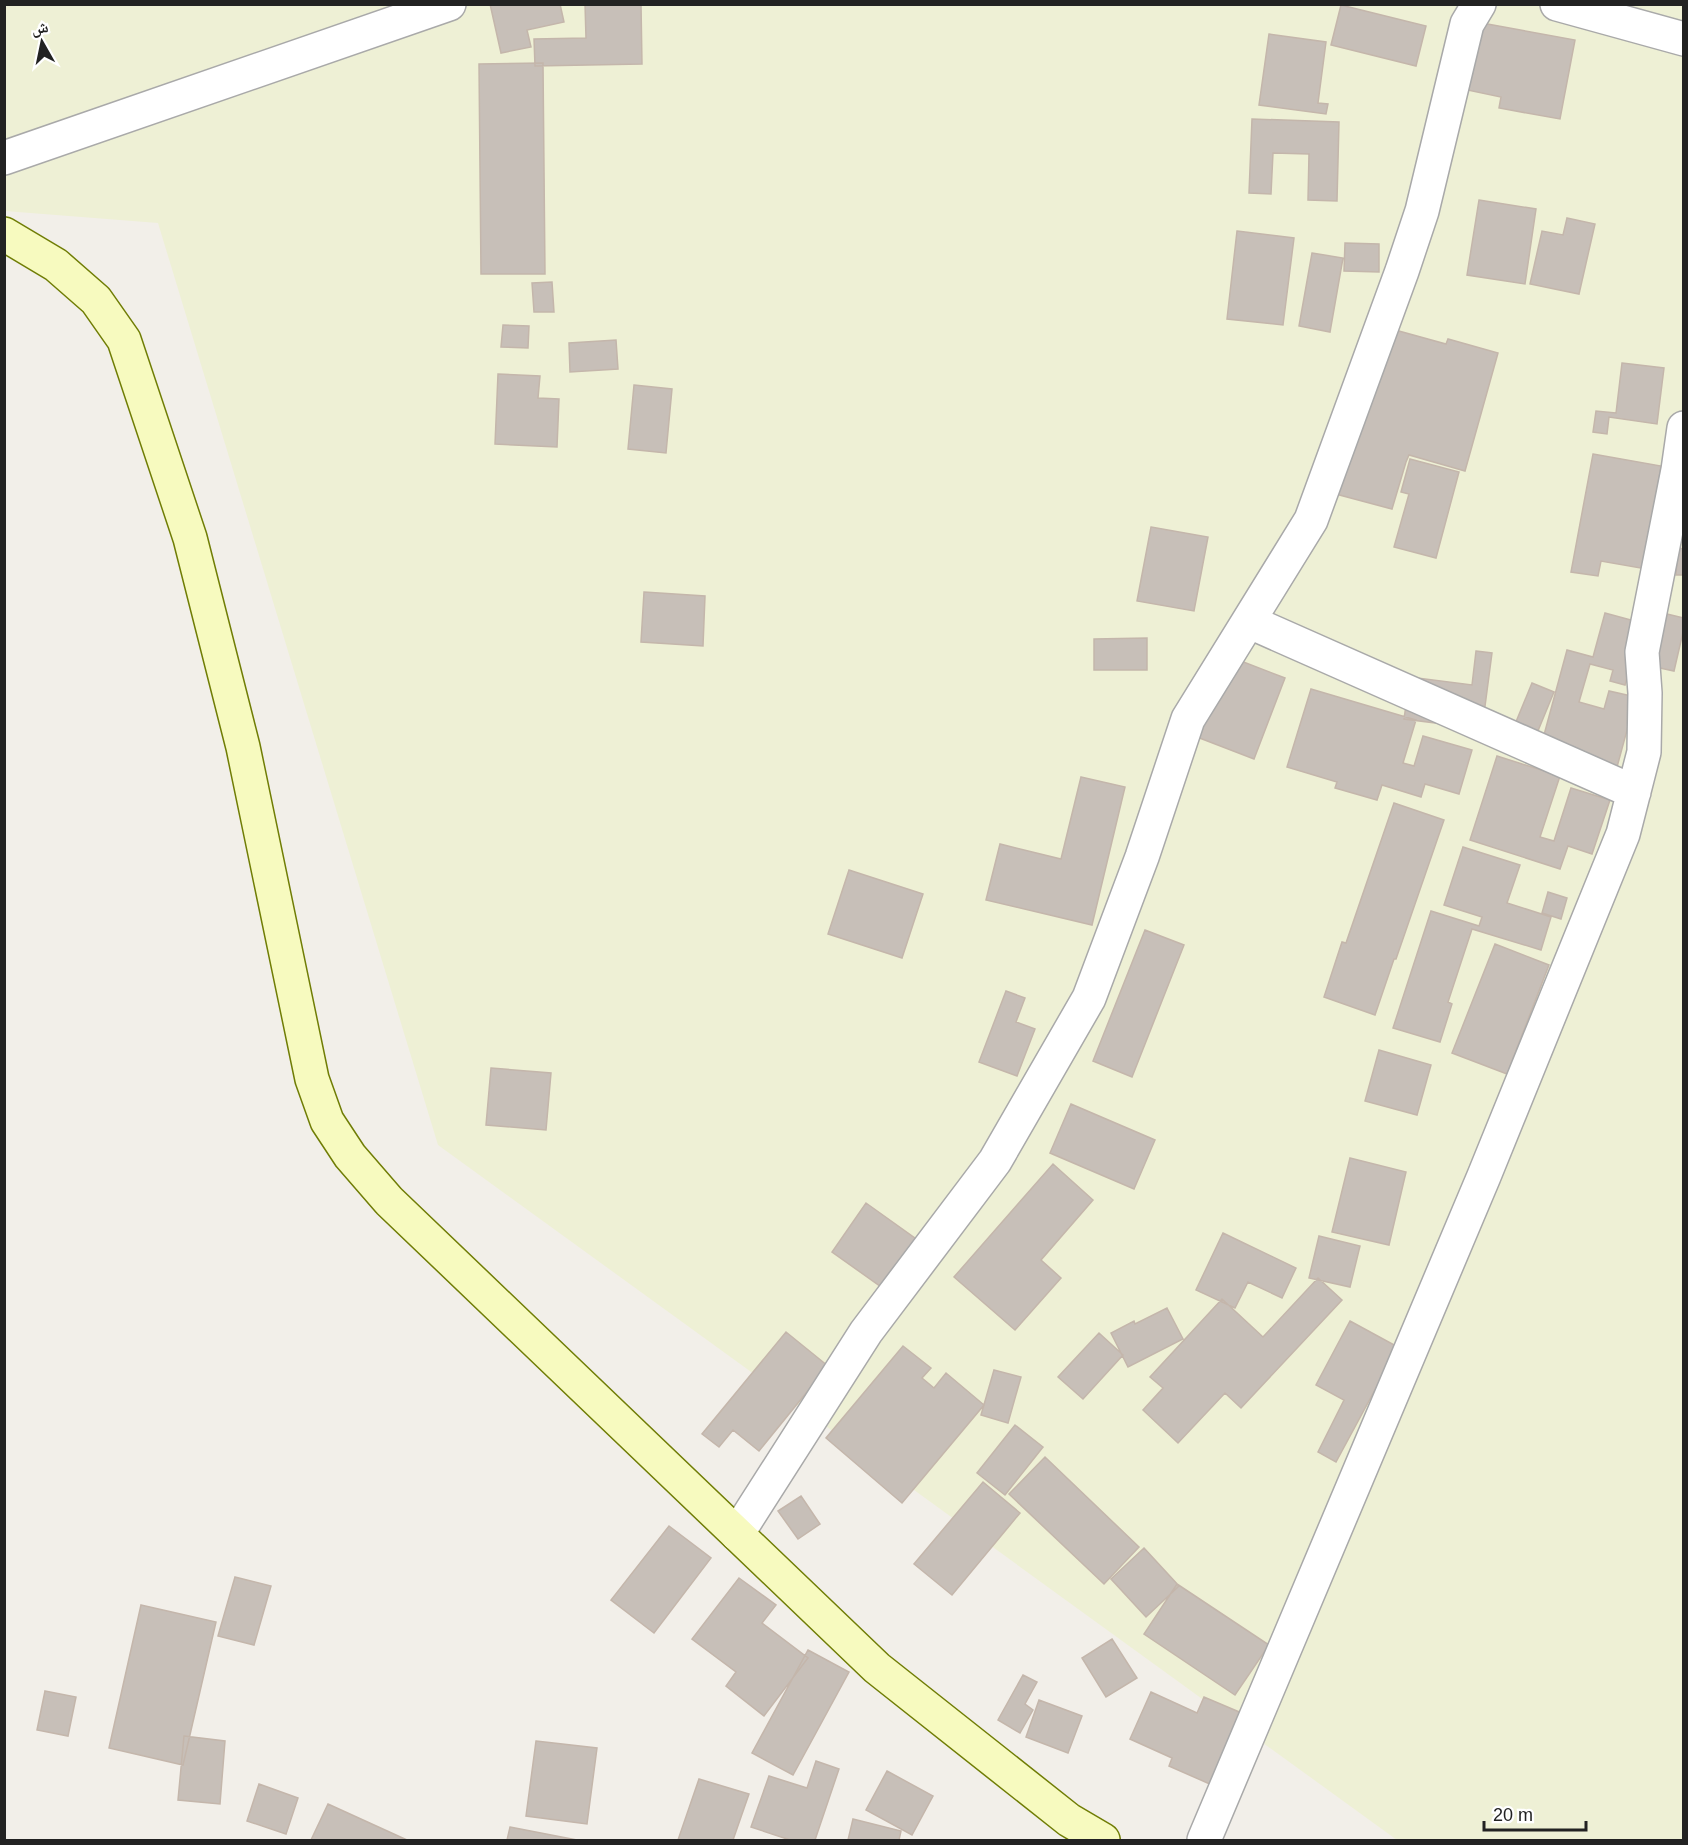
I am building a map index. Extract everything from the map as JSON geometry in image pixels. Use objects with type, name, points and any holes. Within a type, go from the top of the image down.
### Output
[{"type":"main road","points":[[4,234],[56,265],[96,300],[124,340],[190,538],[243,747],[312,1079],[327,1121],[350,1156],[389,1201],[877,1668],[1070,1820],[1103,1840]]},
{"type":"street","points":[[4,158],[449,4]]},
{"type":"street","points":[[737,1534],[866,1332],[995,1161],[1089,998],[1142,857],[1188,719],[1311,520],[1422,211],[1467,24],[1479,4]]},
{"type":"street","points":[[1557,4],[1683,39]]},
{"type":"street","points":[[1204,1840],[1489,1165],[1623,834],[1644,752],[1645,693],[1642,652],[1678,470],[1683,428]]},
{"type":"street","points":[[1250,622],[1634,792]]},
{"type":"green space","points":[[4,5],[1683,5],[1683,1840],[1397,1840],[438,1145],[158,223],[5,211]]},
{"type":"building","points":[[490,4],[560,4],[564,22],[527,30],[531,47],[501,53]]},
{"type":"building","points":[[585,4],[641,4],[642,64],[535,66],[534,39],[586,38]]},
{"type":"building","points":[[1341,5],[1426,26],[1416,66],[1331,45]]},
{"type":"building","points":[[1471,21],[1575,40],[1560,119],[1499,108],[1501,97],[1458,88]]},
{"type":"building","points":[[1269,34],[1326,42],[1318,103],[1328,104],[1326,114],[1259,105]]},
{"type":"building","points":[[543,63],[545,274],[481,274],[479,64]]},
{"type":"building","points":[[1252,119],[1339,122],[1337,201],[1308,200],[1309,154],[1273,153],[1271,194],[1249,193]]},
{"type":"building","points":[[1479,200],[1536,209],[1525,284],[1467,275]]},
{"type":"building","points":[[1567,218],[1595,224],[1579,294],[1530,284],[1542,231],[1563,235]]},
{"type":"building","points":[[1237,231],[1294,238],[1283,325],[1227,319]]},
{"type":"building","points":[[1345,243],[1379,244],[1379,272],[1344,271]]},
{"type":"building","points":[[1312,253],[1343,258],[1330,332],[1299,326]]},
{"type":"building","points":[[552,282],[554,312],[534,312],[532,283]]},
{"type":"building","points":[[503,325],[529,326],[528,348],[501,347]]},
{"type":"building","points":[[1388,328],[1446,344],[1448,339],[1498,353],[1465,471],[1409,455],[1392,509],[1328,492]]},
{"type":"building","points":[[616,340],[618,369],[570,372],[569,343]]},
{"type":"building","points":[[1622,363],[1664,368],[1657,424],[1609,417],[1607,434],[1593,432],[1596,411],[1616,413]]},
{"type":"building","points":[[498,374],[540,376],[538,398],[559,399],[557,447],[495,444]]},
{"type":"building","points":[[634,385],[672,389],[666,453],[628,449]]},
{"type":"building","points":[[1593,454],[1661,466],[1655,503],[1658,503],[1646,569],[1601,561],[1598,576],[1571,572]]},
{"type":"building","points":[[1410,459],[1459,472],[1436,558],[1394,547],[1409,494],[1401,492]]},
{"type":"building","points":[[1151,527],[1208,537],[1194,611],[1137,601]]},
{"type":"building","points":[[1678,548],[1684,549],[1684,575],[1676,575]]},
{"type":"building","points":[[644,592],[705,596],[703,646],[641,642]]},
{"type":"building","points":[[1605,613],[1642,623],[1625,685],[1610,681],[1613,670],[1590,664],[1579,702],[1604,709],[1609,691],[1636,697],[1617,767],[1541,746],[1567,650],[1593,657]]},
{"type":"building","points":[[1667,614],[1684,618],[1684,628],[1674,671],[1655,667]]},
{"type":"building","points":[[1147,638],[1147,670],[1094,670],[1094,639]]},
{"type":"building","points":[[1476,651],[1492,653],[1482,729],[1404,719],[1410,677],[1472,685]]},
{"type":"building","points":[[1228,656],[1285,678],[1254,759],[1197,737]]},
{"type":"building","points":[[1532,683],[1554,692],[1528,755],[1506,746]]},
{"type":"building","points":[[1311,689],[1416,720],[1403,763],[1414,766],[1423,736],[1472,750],[1459,794],[1425,784],[1421,797],[1382,785],[1377,800],[1335,788],[1337,782],[1287,767]]},
{"type":"building","points":[[1497,756],[1560,776],[1540,837],[1554,841],[1571,788],[1610,800],[1592,854],[1568,846],[1560,869],[1470,840]]},
{"type":"building","points":[[1081,777],[1125,787],[1092,925],[986,900],[1000,844],[1061,859]]},
{"type":"building","points":[[1394,803],[1444,820],[1375,1015],[1324,997],[1342,942],[1346,943]]},
{"type":"building","points":[[1463,847],[1520,865],[1507,903],[1551,917],[1541,950],[1472,929],[1448,1002],[1452,1004],[1440,1042],[1393,1028],[1431,911],[1479,926],[1482,917],[1444,905]]},
{"type":"building","points":[[849,870],[923,894],[902,958],[828,934]]},
{"type":"building","points":[[1548,892],[1567,898],[1561,919],[1542,913]]},
{"type":"building","points":[[1145,930],[1184,945],[1132,1077],[1093,1061]]},
{"type":"building","points":[[1495,944],[1549,965],[1507,1074],[1452,1053]]},
{"type":"building","points":[[1006,991],[1025,998],[1016,1022],[1035,1029],[1017,1076],[979,1062]]},
{"type":"building","points":[[1379,1050],[1431,1065],[1417,1115],[1365,1101]]},
{"type":"building","points":[[491,1068],[551,1073],[546,1130],[486,1125]]},
{"type":"building","points":[[1071,1104],[1155,1140],[1134,1189],[1050,1153]]},
{"type":"building","points":[[1350,1158],[1406,1172],[1389,1245],[1332,1232]]},
{"type":"building","points":[[1053,1164],[1093,1200],[1041,1260],[1061,1278],[1015,1330],[954,1277]]},
{"type":"building","points":[[866,1203],[919,1241],[884,1289],[832,1252]]},
{"type":"building","points":[[1223,1233],[1296,1268],[1282,1298],[1248,1282],[1235,1308],[1196,1290]]},
{"type":"building","points":[[1319,1236],[1360,1246],[1350,1287],[1309,1278]]},
{"type":"building","points":[[1318,1278],[1342,1300],[1241,1408],[1225,1393],[1178,1443],[1143,1410],[1163,1388],[1150,1377],[1222,1299],[1263,1337]]},
{"type":"building","points":[[1167,1308],[1183,1339],[1128,1367],[1111,1333]]},
{"type":"building","points":[[1350,1321],[1398,1347],[1336,1462],[1318,1452],[1344,1400],[1316,1385]]},
{"type":"building","points":[[786,1332],[828,1366],[759,1451],[733,1430],[719,1447],[702,1434]]},
{"type":"building","points":[[1099,1333],[1123,1355],[1083,1399],[1058,1377]]},
{"type":"building","points":[[903,1346],[931,1368],[922,1378],[934,1388],[946,1373],[984,1405],[902,1503],[826,1438]]},
{"type":"building","points":[[994,1370],[1021,1377],[1008,1423],[981,1415]]},
{"type":"building","points":[[1015,1425],[1043,1447],[1005,1495],[977,1473]]},
{"type":"building","points":[[1045,1457],[1139,1547],[1104,1584],[1009,1494]]},
{"type":"building","points":[[983,1482],[1020,1513],[952,1595],[914,1564]]},
{"type":"building","points":[[801,1496],[820,1524],[798,1539],[778,1511]]},
{"type":"building","points":[[669,1526],[711,1558],[654,1633],[611,1600]]},
{"type":"building","points":[[1144,1548],[1179,1586],[1146,1617],[1111,1579]]},
{"type":"building","points":[[235,1577],[271,1586],[254,1645],[218,1636]]},
{"type":"building","points":[[739,1578],[776,1605],[762,1623],[808,1658],[764,1716],[726,1686],[736,1672],[692,1639]]},
{"type":"building","points":[[1177,1584],[1269,1645],[1235,1695],[1144,1634]]},
{"type":"building","points":[[141,1605],[216,1622],[183,1765],[109,1748]]},
{"type":"building","points":[[1112,1639],[1137,1678],[1106,1697],[1082,1658]]},
{"type":"building","points":[[808,1650],[849,1672],[793,1775],[752,1753]]},
{"type":"building","points":[[1023,1675],[1037,1682],[1025,1704],[1033,1710],[1020,1733],[998,1720]]},
{"type":"building","points":[[45,1691],[76,1697],[68,1736],[37,1730]]},
{"type":"building","points":[[1151,1692],[1197,1713],[1204,1697],[1244,1714],[1212,1785],[1169,1766],[1172,1758],[1130,1739]]},
{"type":"building","points":[[1039,1700],[1082,1716],[1068,1753],[1026,1737]]},
{"type":"building","points":[[184,1736],[225,1741],[220,1804],[178,1800]]},
{"type":"building","points":[[536,1741],[597,1748],[587,1824],[526,1816]]},
{"type":"building","points":[[816,1761],[839,1769],[815,1840],[790,1840],[751,1827],[769,1776],[807,1788]]},
{"type":"building","points":[[887,1771],[933,1796],[912,1835],[866,1810]]},
{"type":"building","points":[[699,1779],[749,1794],[733,1840],[678,1840]]},
{"type":"building","points":[[259,1784],[298,1798],[286,1834],[247,1821]]},
{"type":"building","points":[[328,1804],[407,1840],[311,1840]]},
{"type":"building","points":[[853,1819],[901,1831],[899,1840],[848,1840]]},
{"type":"building","points":[[510,1827],[577,1840],[507,1840]]}]
